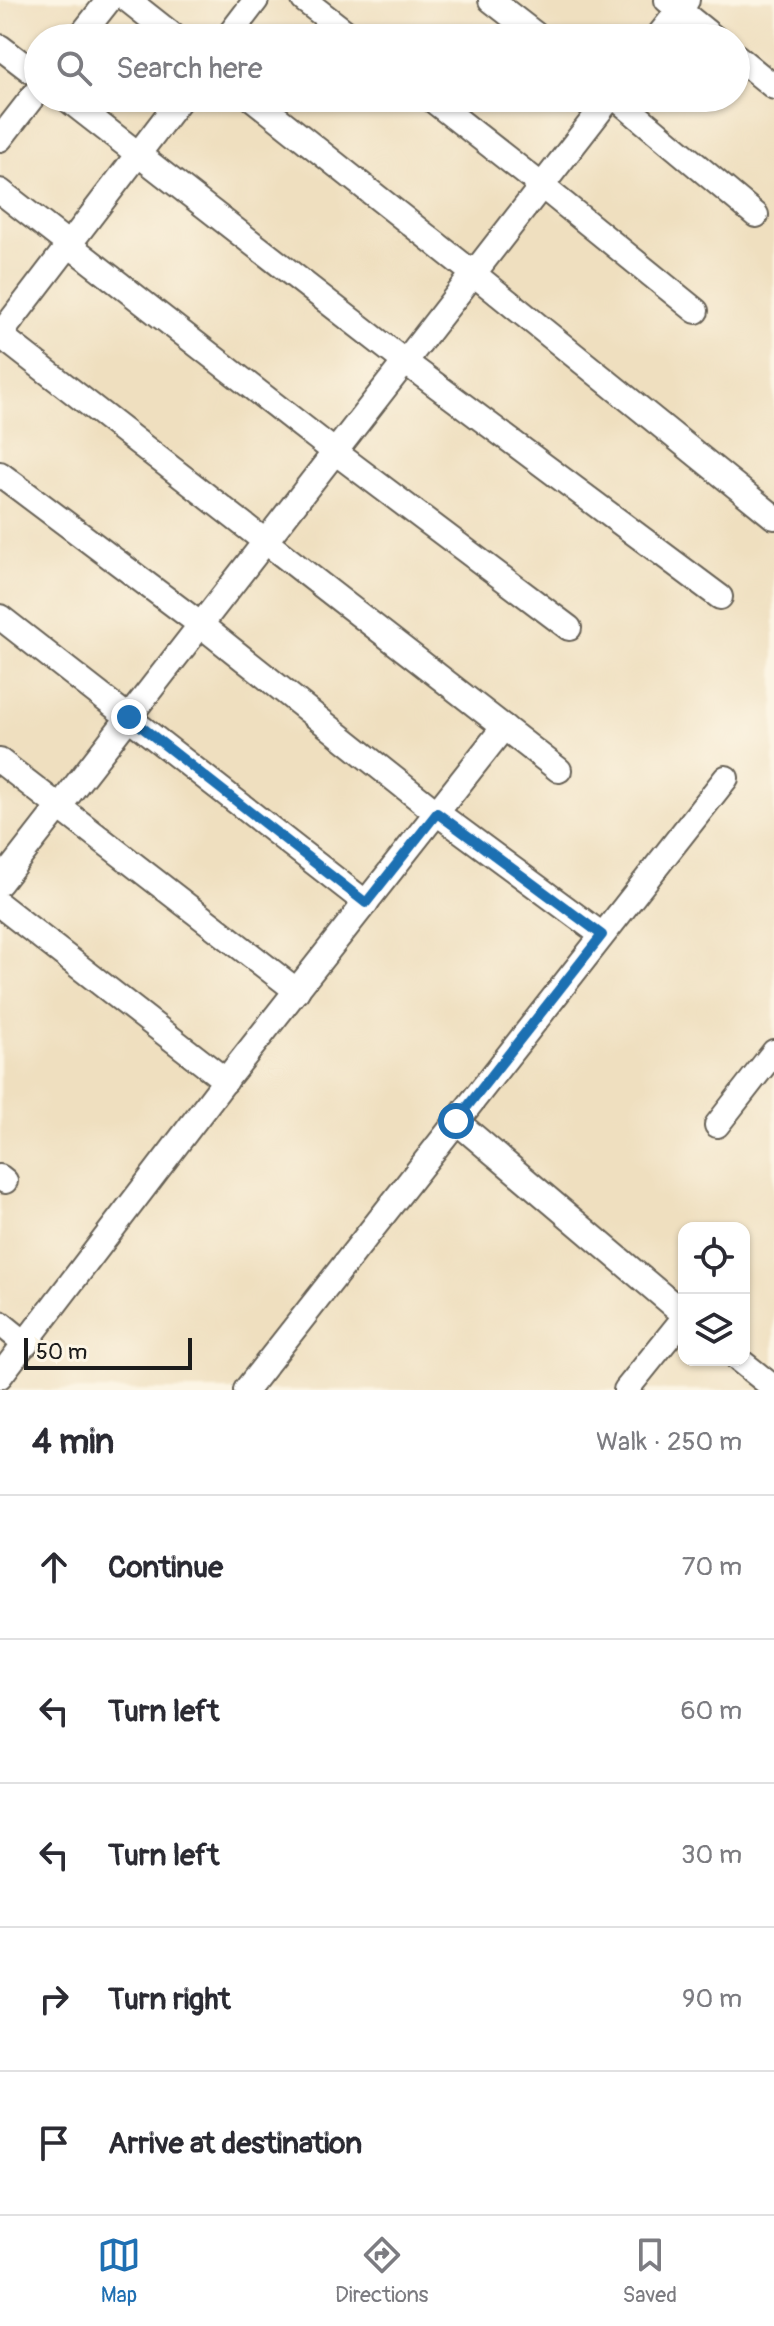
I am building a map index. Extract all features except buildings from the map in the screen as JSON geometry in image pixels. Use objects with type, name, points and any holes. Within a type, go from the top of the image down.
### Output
[{"type":"street","points":[[90,24],[109,0]]},
{"type":"street","points":[[128,0],[158,24]]},
{"type":"street","points":[[238,24],[256,0]]},
{"type":"street","points":[[304,0],[335,24]]},
{"type":"street","points":[[491,0],[522,24]]},
{"type":"street","points":[[665,24],[678,3],[700,24]]},
{"type":"street","points":[[0,47],[24,65]]},
{"type":"street","points":[[750,67],[774,87]]},
{"type":"street","points":[[0,139],[24,108]]},
{"type":"street","points":[[84,112],[405,362],[720,597]]},
{"type":"street","points":[[171,112],[0,335],[559,770]]},
{"type":"street","points":[[270,112],[774,517]]},
{"type":"street","points":[[448,112],[696,311]]},
{"type":"street","points":[[0,883],[602,112]]},
{"type":"street","points":[[630,112],[756,215]]},
{"type":"street","points":[[0,191],[335,452],[569,628]]},
{"type":"street","points":[[0,474],[201,625],[437,813],[602,935]]},
{"type":"street","points":[[0,617],[366,903]]},
{"type":"street","points":[[0,1376],[226,1081],[504,727]]},
{"type":"street","points":[[0,761],[297,991]]},
{"type":"street","points":[[246,1390],[726,778]]},
{"type":"street","points":[[0,905],[226,1081]]},
{"type":"street","points":[[717,1125],[774,1052]]},
{"type":"street","points":[[456,1121],[678,1311]]},
{"type":"street","points":[[0,1323],[26,1344]]},
{"type":"street","points":[[626,1390],[678,1324]]},
{"type":"street","points":[[746,1366],[774,1388]]},
{"type":"route","points":[[129,717],[366,903],[437,813],[602,935],[456,1121]]}]
